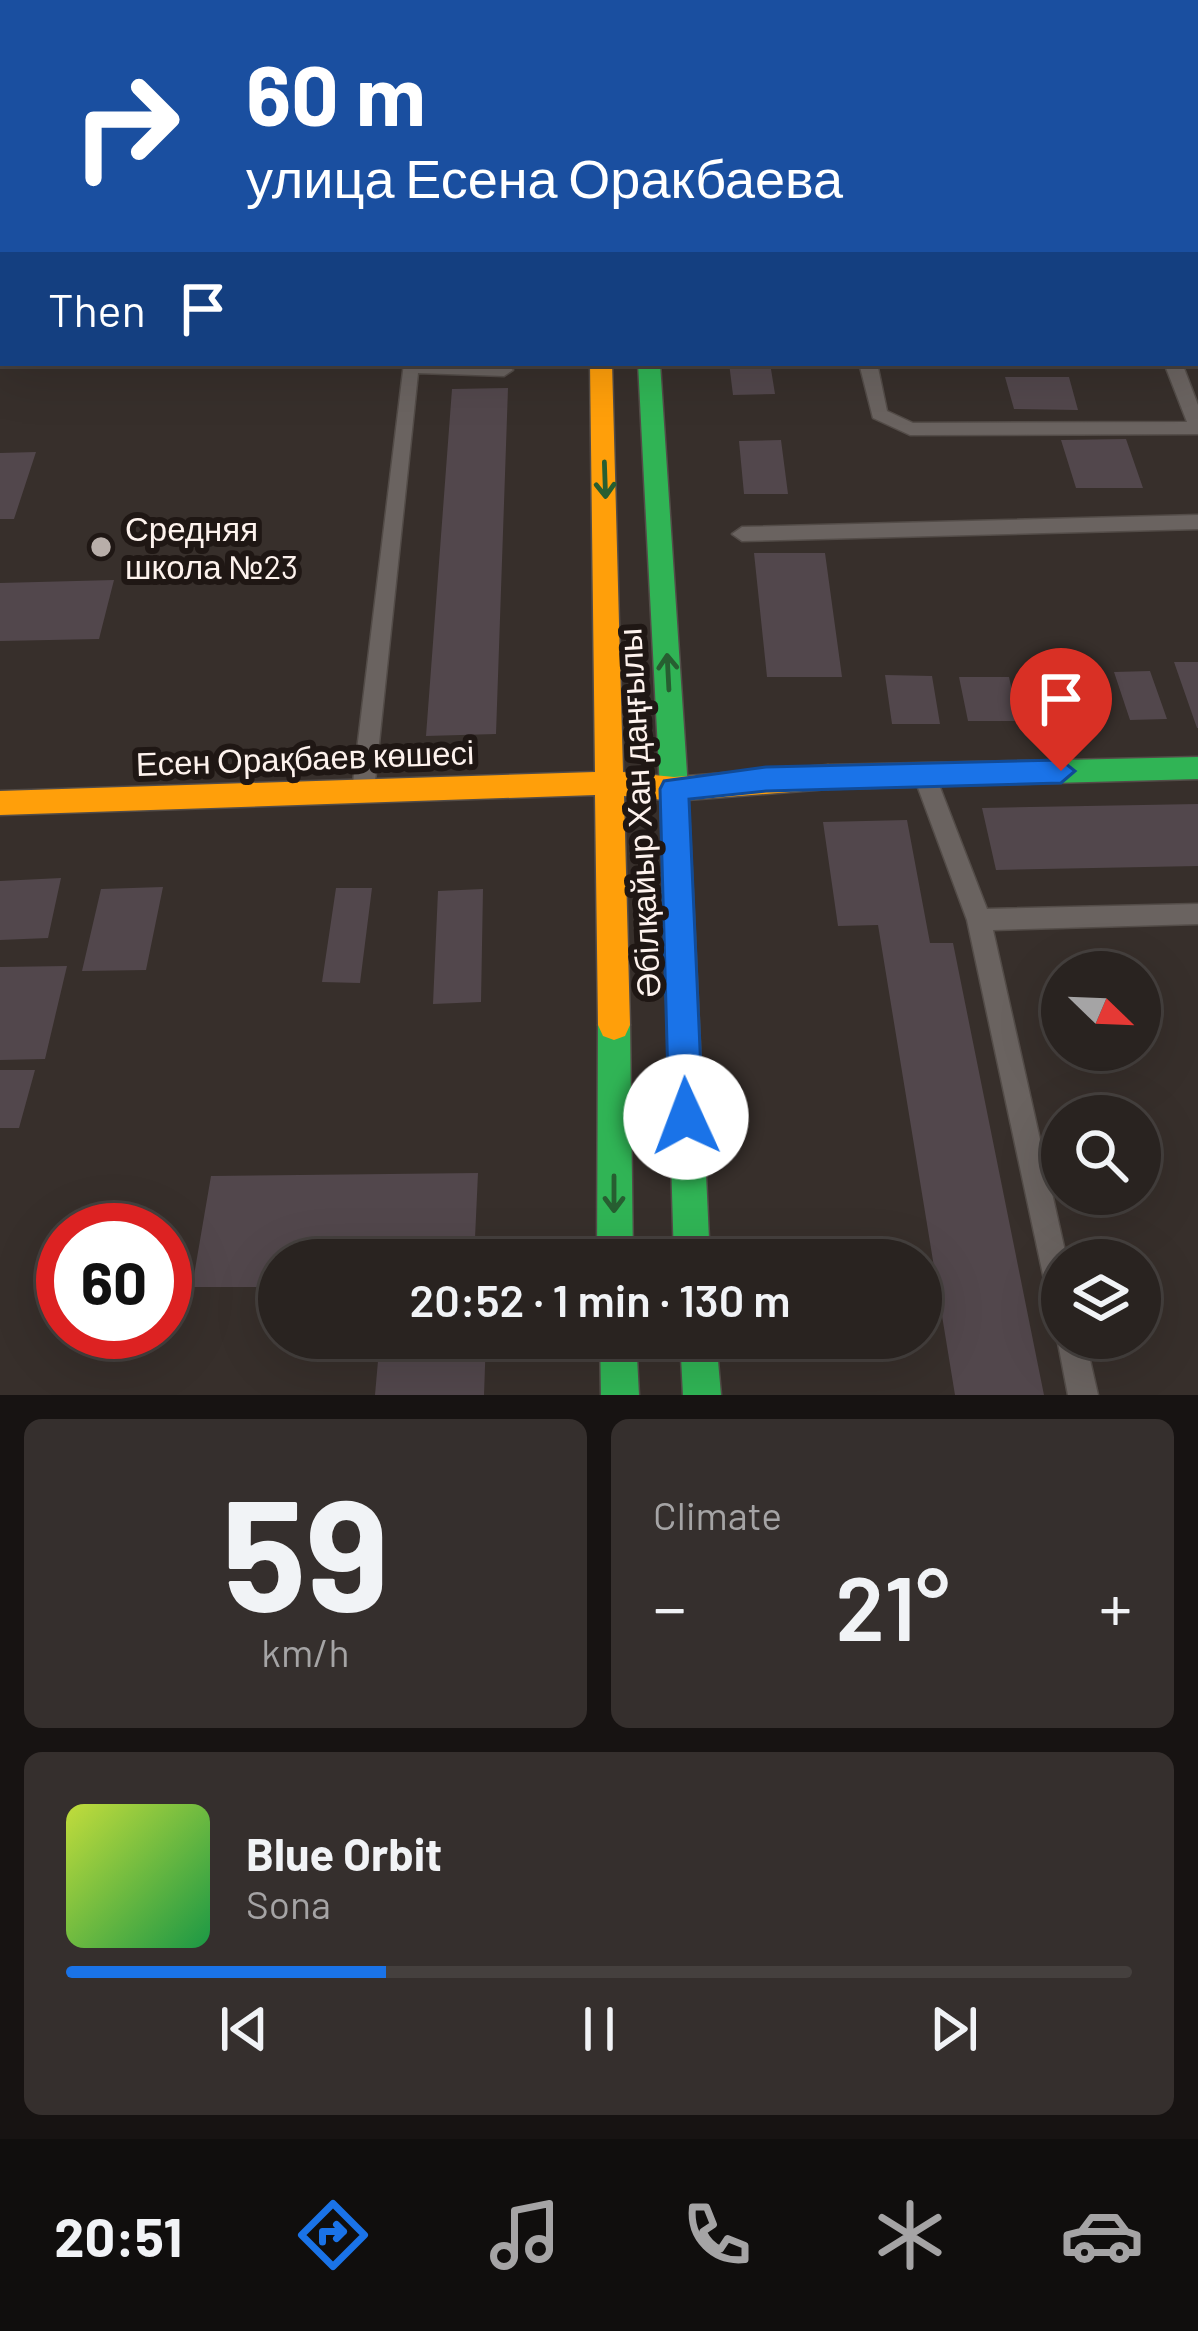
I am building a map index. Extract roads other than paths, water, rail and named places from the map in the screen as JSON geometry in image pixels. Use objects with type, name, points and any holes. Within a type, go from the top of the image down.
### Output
[{"type":"main road","name":"Әбілқайыр Хан даңғылы","points":[[601,366],[613,783],[615,1239]]},
{"type":"main road","name":"Әбілқайыр Хан даңғылы","points":[[649,366],[674,789],[691,1239]]},
{"type":"main road","name":"Есен Орақбаев көшесі","points":[[0,803],[613,783],[674,789],[766,779],[1198,768]]},
{"type":"main road","points":[[619,1359],[620,1395]]},
{"type":"main road","points":[[699,1359],[702,1395]]},
{"type":"lane","points":[[363,791],[410,366]]},
{"type":"lane","points":[[429,366],[504,370]]},
{"type":"lane","points":[[869,366],[879,414],[910,429],[1198,428],[1174,366]]},
{"type":"lane","points":[[742,534],[1198,522]]},
{"type":"lane","points":[[924,774],[979,920],[1049,1239]]},
{"type":"lane","points":[[979,920],[1198,914]]},
{"type":"lane","points":[[1075,1359],[1083,1395]]},
{"type":"place","name":"Средняя школа №23","points":[[101,547]]}]
